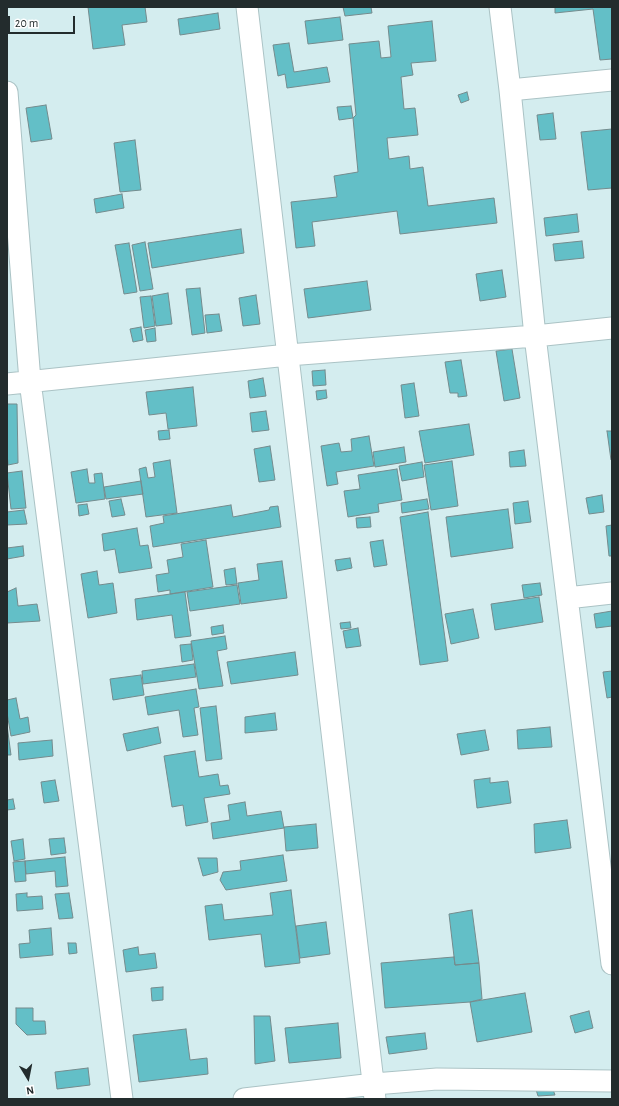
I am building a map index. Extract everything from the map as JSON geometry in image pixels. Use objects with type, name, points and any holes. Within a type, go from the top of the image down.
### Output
[{"type":"street","points":[[247,7],[375,1092]]},
{"type":"street","points":[[500,7],[535,336],[567,598],[604,837],[612,964]]},
{"type":"street","points":[[510,90],[612,80]]},
{"type":"street","points":[[7,92],[30,382],[122,1099]]},
{"type":"street","points":[[7,384],[288,355],[535,336],[612,328]]},
{"type":"street","points":[[567,598],[612,593]]},
{"type":"street","points":[[244,1099],[375,1092],[437,1079],[612,1081]]},
{"type":"building","points":[[88,7],[145,7],[147,22],[122,25],[125,45],[93,49]]},
{"type":"building","points":[[343,7],[371,7],[372,13],[345,16]]},
{"type":"building","points":[[555,7],[612,7],[612,59],[600,60],[593,9],[555,13]]},
{"type":"building","points":[[218,13],[220,29],[180,35],[178,19]]},
{"type":"building","points":[[340,17],[343,40],[308,44],[305,21]]},
{"type":"building","points":[[432,21],[436,61],[411,63],[413,75],[401,77],[404,109],[415,108],[418,135],[387,138],[389,159],[409,156],[410,169],[423,167],[428,206],[494,198],[497,223],[400,234],[397,211],[312,222],[315,246],[296,248],[291,202],[337,197],[334,176],[358,172],[353,118],[356,115],[349,44],[379,41],[381,58],[391,57],[388,26]]},
{"type":"building","points":[[289,43],[294,72],[327,67],[330,82],[287,88],[285,74],[278,76],[273,45]]},
{"type":"building","points":[[467,92],[469,100],[461,103],[458,95]]},
{"type":"building","points":[[46,105],[52,139],[31,142],[26,108]]},
{"type":"building","points":[[351,106],[353,118],[339,120],[337,107]]},
{"type":"building","points":[[553,113],[556,139],[540,140],[537,115]]},
{"type":"building","points":[[612,129],[612,188],[588,190],[581,132]]},
{"type":"building","points":[[135,140],[141,190],[120,192],[114,143]]},
{"type":"building","points":[[122,194],[124,208],[96,213],[94,199]]},
{"type":"building","points":[[577,214],[579,232],[546,236],[544,218]]},
{"type":"building","points":[[241,229],[244,253],[152,268],[148,243]]},
{"type":"building","points":[[582,241],[584,258],[555,261],[553,244]]},
{"type":"building","points":[[145,242],[153,289],[140,291],[132,245]]},
{"type":"building","points":[[129,243],[137,292],[124,294],[115,245]]},
{"type":"building","points":[[502,270],[506,297],[480,301],[476,274]]},
{"type":"building","points":[[367,281],[371,310],[308,318],[304,289]]},
{"type":"building","points":[[200,288],[205,333],[192,335],[186,289]]},
{"type":"building","points":[[168,293],[172,324],[156,326],[152,296]]},
{"type":"building","points":[[256,295],[260,324],[243,326],[239,298]]},
{"type":"building","points":[[151,296],[155,326],[144,328],[140,297]]},
{"type":"building","points":[[219,314],[222,331],[207,333],[205,315]]},
{"type":"building","points":[[141,327],[143,340],[133,342],[130,329]]},
{"type":"building","points":[[155,328],[156,341],[147,342],[145,330]]},
{"type":"building","points":[[512,349],[520,398],[504,401],[496,351]]},
{"type":"building","points":[[461,360],[467,396],[458,397],[458,393],[450,393],[445,362]]},
{"type":"building","points":[[325,370],[326,385],[313,386],[312,371]]},
{"type":"building","points":[[263,378],[266,396],[250,398],[248,381]]},
{"type":"building","points":[[414,383],[419,416],[405,418],[401,385]]},
{"type":"building","points":[[193,387],[197,426],[168,429],[166,413],[149,415],[146,392]]},
{"type":"building","points":[[326,390],[327,398],[317,400],[316,391]]},
{"type":"building","points":[[7,404],[17,404],[18,463],[8,465],[7,452]]},
{"type":"building","points":[[266,411],[269,430],[252,432],[250,413]]},
{"type":"building","points":[[469,424],[474,455],[425,463],[419,431]]},
{"type":"building","points":[[169,430],[170,439],[159,440],[158,431]]},
{"type":"building","points":[[607,431],[612,431],[612,460],[611,460]]},
{"type":"building","points":[[369,436],[374,466],[336,472],[338,484],[327,486],[321,446],[339,443],[341,452],[352,451],[351,439]]},
{"type":"building","points":[[270,446],[275,480],[259,482],[254,449]]},
{"type":"building","points":[[404,447],[406,462],[375,467],[373,452]]},
{"type":"building","points":[[524,450],[526,466],[510,467],[509,452]]},
{"type":"building","points":[[170,460],[177,513],[146,517],[139,469],[146,467],[148,478],[155,477],[153,463]]},
{"type":"building","points":[[452,461],[458,506],[431,510],[424,465]]},
{"type":"building","points":[[422,462],[424,477],[402,481],[399,466]]},
{"type":"building","points":[[87,469],[89,483],[95,483],[94,474],[102,473],[105,499],[76,503],[71,472]]},
{"type":"building","points":[[397,469],[402,500],[378,504],[379,512],[348,517],[344,491],[360,489],[358,475]]},
{"type":"building","points":[[22,471],[26,508],[11,509],[7,473]]},
{"type":"building","points":[[141,481],[143,494],[106,499],[104,487]]},
{"type":"building","points":[[602,495],[604,512],[589,514],[586,498]]},
{"type":"building","points":[[121,499],[125,515],[112,517],[109,501]]},
{"type":"building","points":[[427,499],[429,509],[402,513],[401,503]]},
{"type":"building","points":[[528,501],[531,522],[515,524],[513,503]]},
{"type":"building","points":[[87,504],[89,514],[79,516],[78,505]]},
{"type":"building","points":[[231,505],[233,517],[269,510],[270,507],[278,506],[281,527],[153,547],[150,526],[164,523],[163,516]]},
{"type":"building","points":[[508,509],[513,548],[451,557],[446,517]]},
{"type":"building","points":[[24,510],[27,524],[7,525],[7,512]]},
{"type":"building","points":[[428,512],[448,661],[420,665],[400,517]]},
{"type":"building","points":[[370,517],[371,527],[357,528],[356,518]]},
{"type":"building","points":[[612,525],[612,556],[609,556],[606,526]]},
{"type":"building","points":[[137,528],[140,546],[148,545],[152,568],[119,573],[115,549],[104,551],[102,534]]},
{"type":"building","points":[[206,540],[213,587],[170,594],[170,590],[158,592],[156,575],[169,573],[167,560],[183,557],[181,544]]},
{"type":"building","points":[[383,540],[387,565],[374,567],[370,542]]},
{"type":"building","points":[[23,546],[24,556],[7,559],[7,548]]},
{"type":"building","points":[[350,558],[352,568],[337,571],[335,560]]},
{"type":"building","points":[[282,561],[287,598],[241,604],[238,583],[259,580],[257,564]]},
{"type":"building","points":[[235,568],[237,584],[226,585],[224,570]]},
{"type":"building","points":[[97,571],[99,585],[113,583],[117,613],[88,618],[81,574]]},
{"type":"building","points":[[540,583],[542,595],[524,598],[522,585]]},
{"type":"building","points":[[237,585],[240,604],[190,611],[187,592]]},
{"type":"building","points":[[16,588],[18,606],[37,604],[40,621],[7,623],[7,592]]},
{"type":"building","points":[[185,592],[191,636],[175,638],[172,615],[137,620],[135,599]]},
{"type":"building","points":[[539,597],[543,622],[495,630],[491,604]]},
{"type":"building","points":[[473,609],[479,638],[451,644],[445,614]]},
{"type":"building","points":[[612,611],[612,626],[596,628],[594,614]]},
{"type":"building","points":[[350,622],[351,628],[341,629],[340,623]]},
{"type":"building","points":[[223,625],[224,633],[212,635],[211,627]]},
{"type":"building","points":[[358,628],[361,646],[346,648],[343,631]]},
{"type":"building","points":[[225,636],[227,649],[217,651],[223,686],[199,689],[191,641]]},
{"type":"building","points":[[191,644],[193,660],[182,662],[180,645]]},
{"type":"building","points":[[295,652],[298,675],[231,684],[227,662]]},
{"type":"building","points":[[194,664],[196,677],[143,684],[142,671]]},
{"type":"building","points":[[612,671],[612,697],[607,698],[603,672]]},
{"type":"building","points":[[141,675],[144,695],[113,700],[110,679]]},
{"type":"building","points":[[196,689],[199,707],[194,708],[198,735],[183,737],[179,710],[148,715],[145,697]]},
{"type":"building","points":[[16,698],[20,719],[28,717],[30,732],[11,736],[7,713],[7,700]]},
{"type":"building","points":[[216,706],[222,759],[206,761],[200,708]]},
{"type":"building","points":[[275,713],[277,730],[245,733],[245,717]]},
{"type":"building","points":[[7,725],[11,755],[7,755]]},
{"type":"building","points":[[158,727],[161,743],[127,751],[123,734]]},
{"type":"building","points":[[550,727],[552,747],[518,749],[517,730]]},
{"type":"building","points":[[485,730],[489,750],[461,755],[457,734]]},
{"type":"building","points":[[52,740],[53,756],[19,760],[18,743]]},
{"type":"building","points":[[195,751],[199,777],[218,774],[220,786],[228,785],[230,794],[204,798],[208,822],[186,826],[183,805],[172,807],[164,756]]},
{"type":"building","points":[[490,778],[490,783],[508,781],[511,803],[477,808],[474,780]]},
{"type":"building","points":[[55,780],[59,801],[44,803],[41,782]]},
{"type":"building","points":[[13,799],[15,809],[7,810],[7,800]]},
{"type":"building","points":[[245,802],[247,816],[281,811],[284,828],[213,839],[211,823],[230,820],[228,805]]},
{"type":"building","points":[[567,820],[571,848],[535,853],[534,824]]},
{"type":"building","points":[[316,824],[318,848],[286,851],[284,827]]},
{"type":"building","points":[[64,838],[66,853],[51,855],[49,839]]},
{"type":"building","points":[[23,839],[25,859],[14,861],[11,841]]},
{"type":"building","points":[[283,855],[287,881],[226,890],[220,880],[223,872],[241,870],[240,861]]},
{"type":"building","points":[[65,857],[68,886],[56,887],[55,871],[26,874],[25,861]]},
{"type":"building","points":[[198,858],[217,858],[218,872],[203,876]]},
{"type":"building","points":[[25,861],[26,881],[15,882],[13,862]]},
{"type":"building","points":[[291,890],[300,963],[265,967],[261,934],[209,940],[205,906],[222,904],[224,920],[273,915],[270,893]]},
{"type":"building","points":[[27,893],[27,897],[42,896],[43,909],[17,911],[16,894]]},
{"type":"building","points":[[69,893],[73,918],[59,919],[55,894]]},
{"type":"building","points":[[472,910],[479,963],[455,965],[449,914]]},
{"type":"building","points":[[326,922],[330,954],[300,958],[296,926]]},
{"type":"building","points":[[51,928],[53,955],[20,958],[19,944],[30,943],[29,930]]},
{"type":"building","points":[[68,943],[76,943],[77,953],[69,954]]},
{"type":"building","points":[[138,947],[139,955],[155,953],[157,968],[126,972],[123,950]]},
{"type":"building","points":[[454,957],[455,965],[479,963],[482,999],[470,1002],[385,1008],[381,963]]},
{"type":"building","points":[[163,987],[163,1000],[152,1001],[151,988]]},
{"type":"building","points":[[525,993],[532,1032],[477,1042],[470,1002]]},
{"type":"building","points":[[16,1008],[33,1008],[33,1021],[45,1021],[46,1034],[27,1035],[16,1024]]},
{"type":"building","points":[[589,1011],[593,1028],[575,1033],[570,1016]]},
{"type":"building","points":[[254,1016],[270,1016],[275,1061],[255,1064]]},
{"type":"building","points":[[338,1023],[341,1058],[289,1063],[285,1028]]},
{"type":"building","points":[[186,1029],[190,1060],[207,1058],[208,1074],[139,1082],[133,1035]]},
{"type":"building","points":[[425,1033],[427,1049],[389,1054],[386,1037]]},
{"type":"building","points":[[88,1068],[90,1085],[57,1089],[55,1072]]},
{"type":"building","points":[[534,1083],[551,1084],[555,1095],[538,1096]]}]
